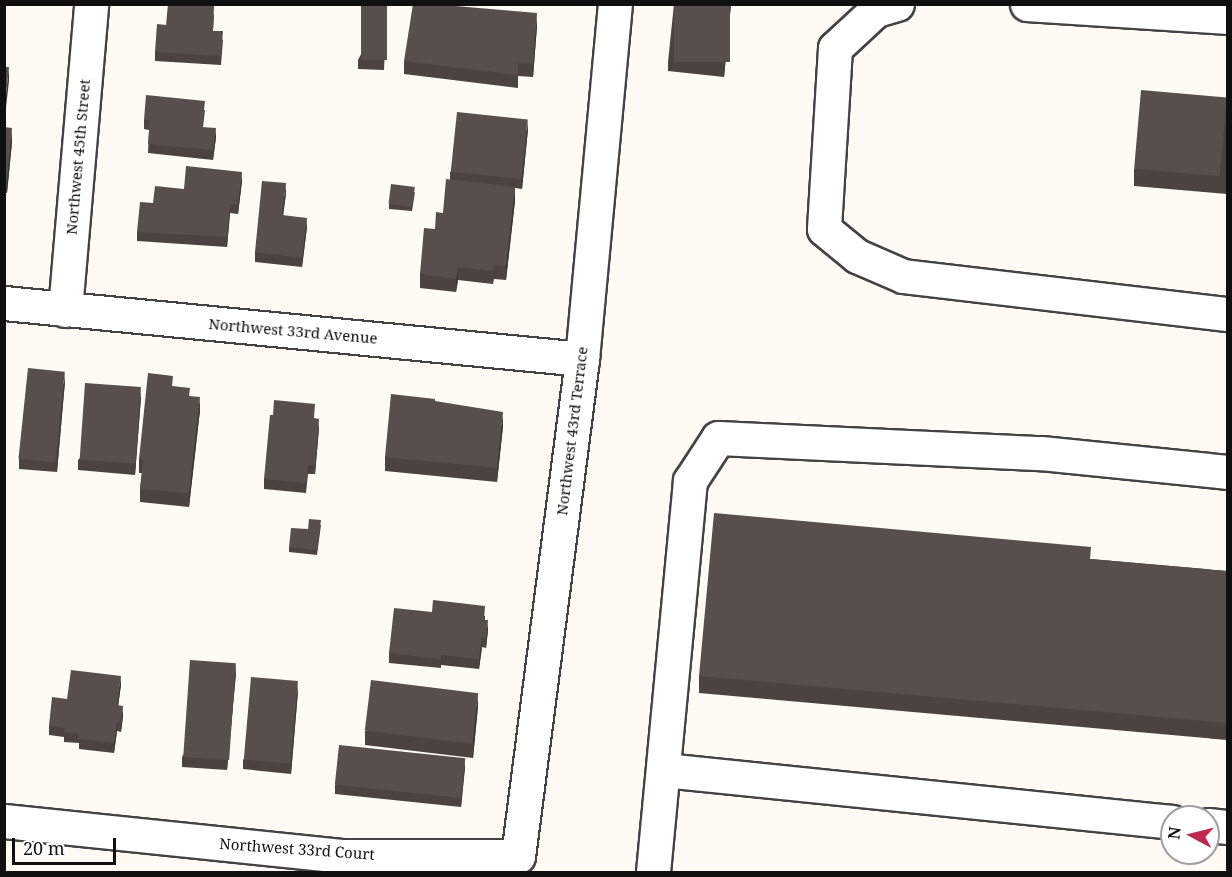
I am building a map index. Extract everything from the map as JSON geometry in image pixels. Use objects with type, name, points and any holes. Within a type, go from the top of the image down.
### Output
[{"type":"street","name":"Northwest 45th Street","points":[[65,310],[90,4]]},
{"type":"street","name":"Northwest 43rd Terrace","points":[[518,856],[582,359],[615,4]]},
{"type":"street","points":[[897,4],[876,10],[835,48],[824,229],[857,256],[903,276],[1227,314]]},
{"type":"street","points":[[1027,4],[1227,17]]},
{"type":"street","name":"Northwest 33rd Avenue","points":[[4,303],[582,359]]},
{"type":"street","points":[[654,873],[690,481],[718,438],[1041,453],[1227,472]]},
{"type":"street","points":[[664,770],[1160,821]]},
{"type":"street","name":"Northwest 33rd Court","points":[[4,821],[341,855],[518,856]]},
{"type":"building","points":[[168,4],[214,6],[213,31],[223,31],[221,56],[155,52],[157,24],[166,25]]},
{"type":"building","points":[[361,4],[387,4],[387,60],[361,60]]},
{"type":"building","points":[[413,4],[537,13],[533,64],[518,63],[518,75],[404,61]]},
{"type":"building","points":[[674,4],[730,4],[730,62],[674,62]]},
{"type":"building","points":[[4,67],[9,67],[4,111]]},
{"type":"building","points":[[1141,90],[1227,97],[1220,176],[1134,169]]},
{"type":"building","points":[[146,95],[205,101],[202,127],[216,128],[213,150],[148,144],[150,120],[144,120]]},
{"type":"building","points":[[457,112],[528,119],[521,179],[451,172]]},
{"type":"building","points":[[4,127],[12,128],[7,179],[4,179]]},
{"type":"building","points":[[186,166],[242,172],[238,204],[230,204],[227,237],[137,232],[140,202],[153,203],[155,186],[184,189]]},
{"type":"building","points":[[446,179],[515,187],[506,266],[494,265],[493,271],[458,267],[456,279],[420,274],[424,228],[435,229],[436,212],[443,213]]},
{"type":"building","points":[[262,181],[286,183],[282,215],[307,218],[302,258],[255,252]]},
{"type":"building","points":[[391,184],[415,187],[412,207],[389,204]]},
{"type":"building","points":[[28,368],[65,372],[55,462],[18,459]]},
{"type":"building","points":[[148,373],[173,376],[172,386],[190,388],[189,396],[200,397],[189,493],[140,489],[143,460],[139,459]]},
{"type":"building","points":[[85,383],[141,387],[135,464],[80,460]]},
{"type":"building","points":[[391,394],[435,399],[435,401],[503,412],[497,468],[385,457]]},
{"type":"building","points":[[274,400],[315,404],[314,418],[319,419],[315,465],[308,465],[306,483],[264,479],[270,415],[273,415]]},
{"type":"building","points":[[714,513],[1091,547],[1090,559],[1227,571],[1227,723],[699,676]]},
{"type":"building","points":[[309,519],[321,520],[317,550],[289,547],[291,528],[308,529]]},
{"type":"building","points":[[433,600],[485,606],[484,620],[488,620],[486,638],[482,637],[479,659],[441,655],[441,659],[389,653],[394,608],[432,612]]},
{"type":"building","points":[[190,660],[236,663],[229,760],[183,757]]},
{"type":"building","points":[[71,670],[121,676],[117,705],[123,706],[121,722],[117,722],[114,743],[79,739],[79,734],[64,732],[65,728],[49,726],[52,697],[67,699]]},
{"type":"building","points":[[251,677],[298,681],[291,764],[244,760]]},
{"type":"building","points":[[371,680],[478,693],[472,744],[365,731]]},
{"type":"building","points":[[339,745],[465,758],[461,798],[335,785]]}]
